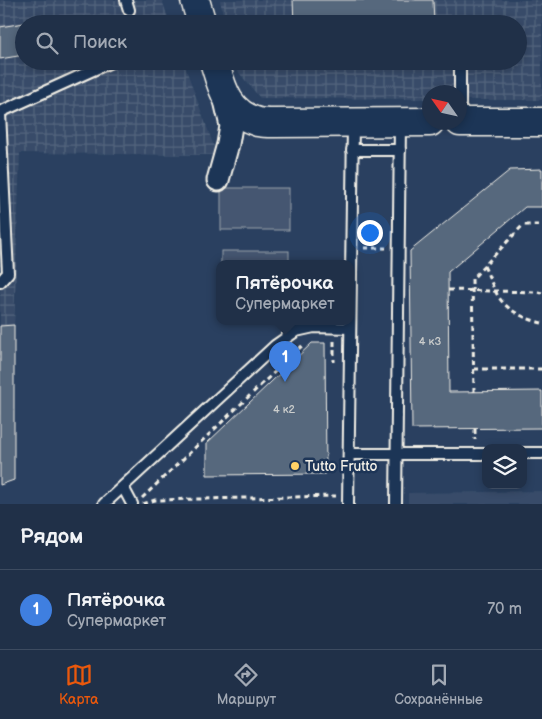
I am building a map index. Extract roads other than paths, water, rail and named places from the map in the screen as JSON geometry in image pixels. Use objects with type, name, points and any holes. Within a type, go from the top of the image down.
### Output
[{"type":"street","points":[[194,0],[198,15]]},
{"type":"street","points":[[217,70],[231,126],[218,180]]},
{"type":"street","points":[[222,88],[230,104],[241,114],[259,122],[422,122]]},
{"type":"street","points":[[228,144],[259,122]]},
{"type":"street","points":[[467,122],[542,122]]},
{"type":"lane","points":[[0,282],[8,273],[0,113],[93,70]]},
{"type":"lane","points":[[460,70],[460,85]]},
{"type":"lane","points":[[351,260],[353,122]]},
{"type":"lane","points":[[396,504],[400,122]]},
{"type":"lane","points":[[352,150],[400,150]]},
{"type":"lane","points":[[348,504],[350,325]]},
{"type":"lane","points":[[104,504],[276,345],[296,331],[314,326],[350,328]]},
{"type":"lane","points":[[527,453],[542,453]]},
{"type":"lane","points":[[349,454],[482,454]]},
{"type":"lane","points":[[123,487],[132,504]]},
{"type":"place","name":"Пятёрочка","points":[[285,382]]},
{"type":"place","name":"Tutto Frutto","points":[[295,466]]}]
